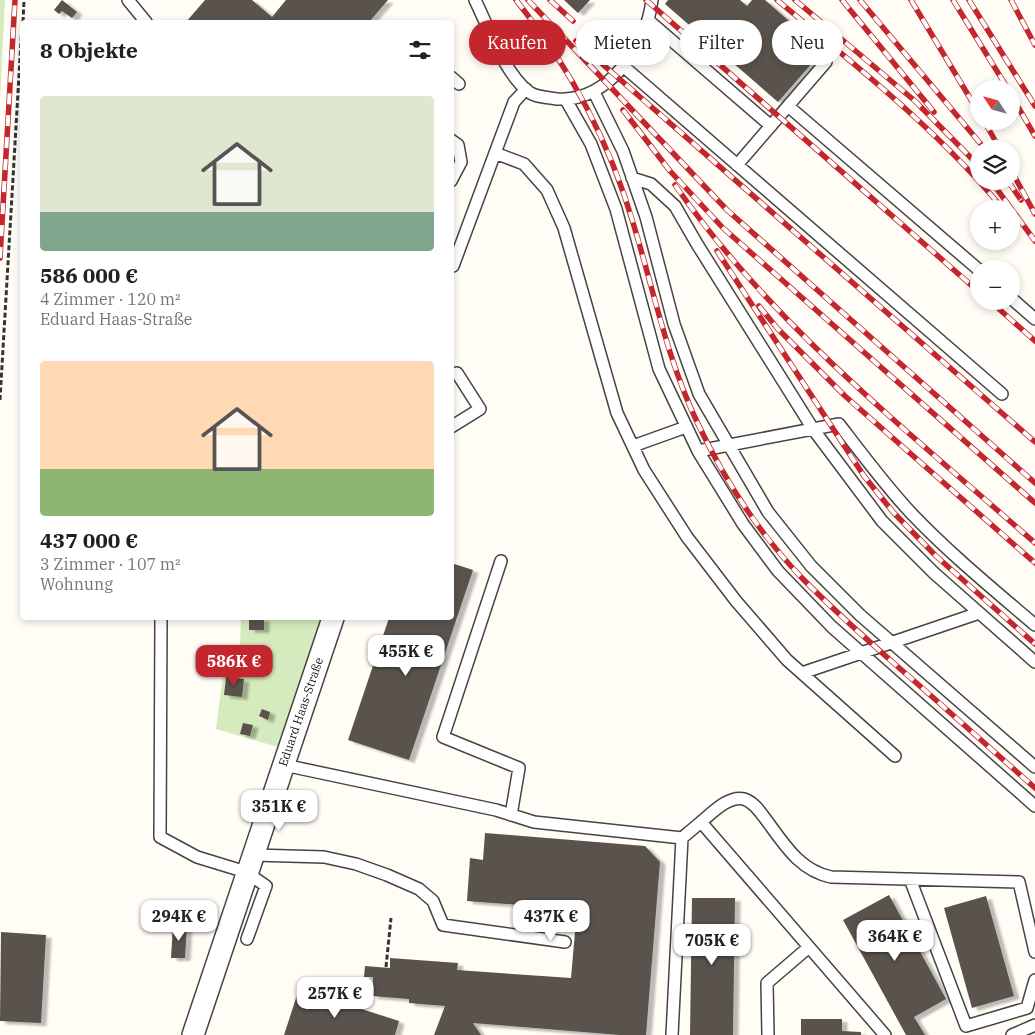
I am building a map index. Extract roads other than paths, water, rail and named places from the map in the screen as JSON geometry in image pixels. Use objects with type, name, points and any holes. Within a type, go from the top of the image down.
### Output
[{"type":"street","name":"Eduard Haas-Straße","points":[[193,1035],[332,620]]},
{"type":"lane","points":[[128,0],[144,20]]},
{"type":"lane","points":[[475,0],[514,78],[531,94],[566,100],[582,98],[604,85],[623,66],[1002,394]]},
{"type":"lane","points":[[648,20],[652,0]]},
{"type":"lane","points":[[670,39],[771,126]]},
{"type":"lane","points":[[737,165],[823,65]]},
{"type":"lane","points":[[454,263],[514,102],[526,89]]},
{"type":"lane","points":[[594,92],[623,151],[646,217],[677,333],[698,394],[768,512],[810,566],[891,642],[1035,767]]},
{"type":"lane","points":[[566,100],[591,144],[616,209],[659,369],[698,451],[743,524],[778,571],[861,653],[1035,806]]},
{"type":"lane","points":[[788,106],[970,262]]},
{"type":"lane","points":[[454,142],[458,145],[461,162],[454,175]]},
{"type":"lane","points":[[495,153],[524,164],[547,190],[564,228],[617,413],[644,470],[687,537],[736,601],[787,660],[895,756]]},
{"type":"lane","points":[[632,178],[651,184],[675,206],[702,253],[813,428],[882,521],[934,573],[1035,662]]},
{"type":"lane","points":[[1020,306],[1035,319]]},
{"type":"lane","points":[[454,425],[480,409],[457,373]]},
{"type":"lane","points":[[698,451],[840,424],[870,465],[912,513],[951,551],[1035,625]]},
{"type":"lane","points":[[633,446],[686,426]]},
{"type":"lane","points":[[501,561],[444,737],[519,768],[511,815]]},
{"type":"lane","points":[[802,673],[978,613]]},
{"type":"lane","points":[[161,620],[160,837],[197,857],[249,864],[324,857],[356,864],[419,889],[433,901],[443,925],[565,942]]},
{"type":"lane","points":[[284,764],[511,815],[534,822],[682,838],[730,801],[744,799],[756,806],[793,855],[805,867],[818,874],[831,877],[1018,882],[1035,952]]},
{"type":"lane","points":[[701,822],[885,1035]]},
{"type":"lane","points":[[672,1035],[682,838]]},
{"type":"lane","points":[[247,939],[266,886],[249,864]]},
{"type":"lane","points":[[910,879],[966,1026],[1027,1008],[1035,980]]},
{"type":"lane","points":[[768,1035],[767,983],[809,947]]},
{"type":"lane","points":[[1012,1035],[1035,1025]]},
{"type":"railway","points":[[0,258],[15,0]]},
{"type":"railway","points":[[516,0],[536,26],[571,79],[600,136],[624,195],[662,326],[687,400],[708,445],[744,505],[786,560],[824,600],[1035,788]]},
{"type":"railway","points":[[528,0],[727,210],[1035,483]]},
{"type":"railway","points":[[550,0],[573,21]]},
{"type":"railway","points":[[646,0],[970,284]]},
{"type":"railway","points":[[777,0],[895,99],[951,152],[995,200]]},
{"type":"railway","points":[[795,0],[915,101],[970,157]]},
{"type":"railway","points":[[842,0],[934,112]]},
{"type":"railway","points":[[860,0],[977,140]]},
{"type":"railway","points":[[911,0],[970,98]]},
{"type":"railway","points":[[953,0],[1002,80]]},
{"type":"railway","points":[[969,0],[1035,106]]},
{"type":"railway","points":[[1011,0],[1035,45]]},
{"type":"railway","points":[[603,65],[1035,442]]},
{"type":"railway","points":[[623,110],[670,171],[723,228],[1035,503]]},
{"type":"railway","points":[[1020,110],[1035,136]]},
{"type":"railway","points":[[989,130],[995,140]]},
{"type":"railway","points":[[675,185],[713,236],[754,284],[798,330],[891,417],[1035,543]]},
{"type":"railway","points":[[1020,186],[1035,214]]},
{"type":"railway","points":[[998,190],[1035,241]]},
{"type":"railway","points":[[1014,190],[1021,200]]},
{"type":"railway","points":[[717,251],[864,476],[893,512],[936,556],[1035,644]]},
{"type":"railway","points":[[759,306],[777,328],[845,396],[1035,563]]},
{"type":"railway","points":[[1000,310],[1035,341]]}]
